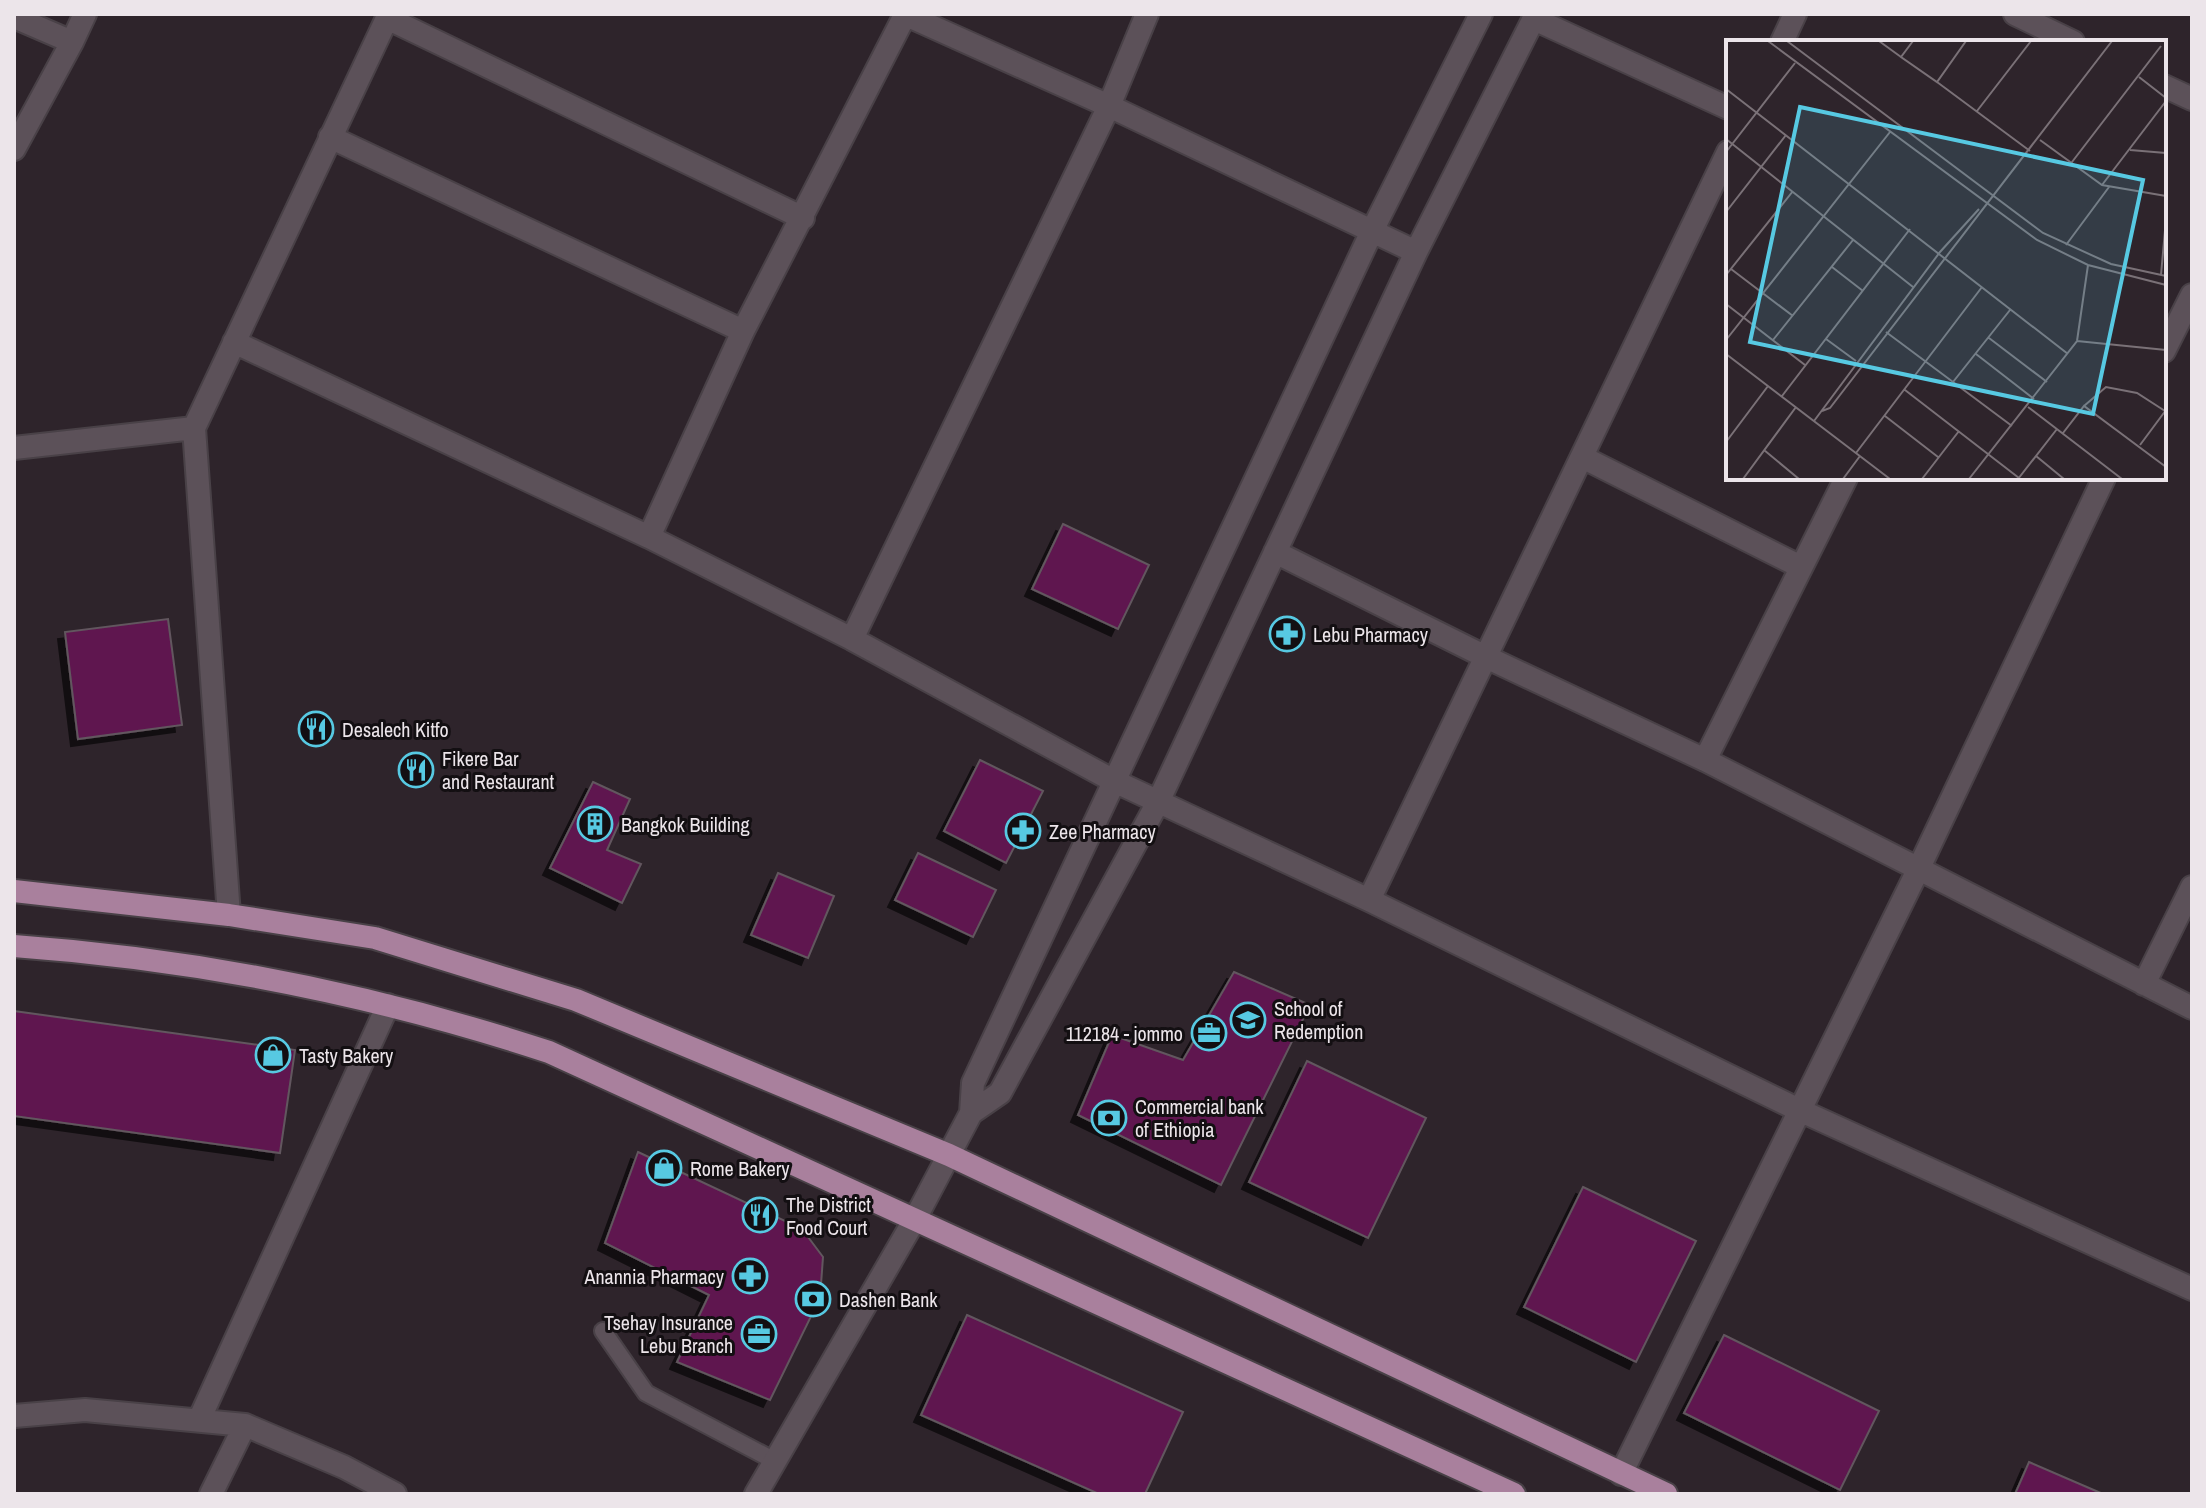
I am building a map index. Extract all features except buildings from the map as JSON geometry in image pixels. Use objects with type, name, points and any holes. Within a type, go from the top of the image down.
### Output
[{"type":"main road","points":[[14,891],[229,915],[375,938],[576,1000],[949,1155],[1666,1494]]},
{"type":"main road","points":[[14,946],[92,952],[298,985],[445,1018],[549,1052],[1514,1494]]},
{"type":"street","points":[[14,149],[85,14]]},
{"type":"street","points":[[649,537],[743,331],[904,14],[1109,106],[1416,252]]},
{"type":"street","points":[[852,639],[1109,106],[1147,14]]},
{"type":"street","points":[[756,1494],[915,1219],[971,1113],[973,1083],[1372,231],[1481,14]]},
{"type":"street","points":[[1783,40],[1795,14]]},
{"type":"street","points":[[2015,14],[2068,40]]},
{"type":"street","points":[[229,915],[194,428],[388,16],[803,218]]},
{"type":"street","points":[[14,17],[72,42]]},
{"type":"street","points":[[971,1113],[1000,1093],[1158,802],[1416,252],[1535,17],[1726,107]]},
{"type":"street","points":[[2166,87],[2192,99]]},
{"type":"street","points":[[330,137],[743,331]]},
{"type":"street","points":[[1369,900],[1726,156]]},
{"type":"street","points":[[2166,346],[2183,305]]},
{"type":"street","points":[[234,342],[649,537],[852,639],[1114,781],[1369,900],[1799,1110],[2192,1289]]},
{"type":"street","points":[[14,448],[194,428]]},
{"type":"street","points":[[1582,457],[1801,567]]},
{"type":"street","points":[[1705,760],[1845,480]]},
{"type":"street","points":[[1621,1474],[1918,870],[2103,480]]},
{"type":"street","points":[[1275,552],[1486,657],[1705,760],[2192,1008]]},
{"type":"street","points":[[2144,984],[2192,887]]},
{"type":"street","points":[[200,1418],[388,1005]]},
{"type":"street","points":[[14,1416],[85,1410],[200,1418],[245,1425],[344,1467],[395,1494]]},
{"type":"street","points":[[211,1494],[245,1425]]},
{"type":"lane","points":[[603,1331],[646,1393],[775,1461]]},
{"type":"place","name":"Lebu Pharmacy","points":[[1287,634]]},
{"type":"place","name":"Desalech Kitfo","points":[[316,729]]},
{"type":"place","name":"Fikere Bar and Restaurant","points":[[416,770]]},
{"type":"place","name":"Bangkok Building","points":[[595,824]]},
{"type":"place","name":"Zee Pharmacy","points":[[1023,831]]},
{"type":"place","name":"School of Redemption","points":[[1248,1020]]},
{"type":"place","name":"112184 - jommo","points":[[1209,1033]]},
{"type":"place","name":"Tasty Bakery","points":[[273,1055]]},
{"type":"place","name":"Commercial bank of Ethiopia","points":[[1109,1118]]},
{"type":"place","name":"Rome Bakery","points":[[664,1168]]},
{"type":"place","name":"The District Food Court","points":[[760,1215]]},
{"type":"place","name":"Anannia Pharmacy","points":[[750,1276]]},
{"type":"place","name":"Dashen Bank","points":[[813,1299]]},
{"type":"place","name":"Tsehay Insurance Lebu Branch","points":[[759,1334]]}]
